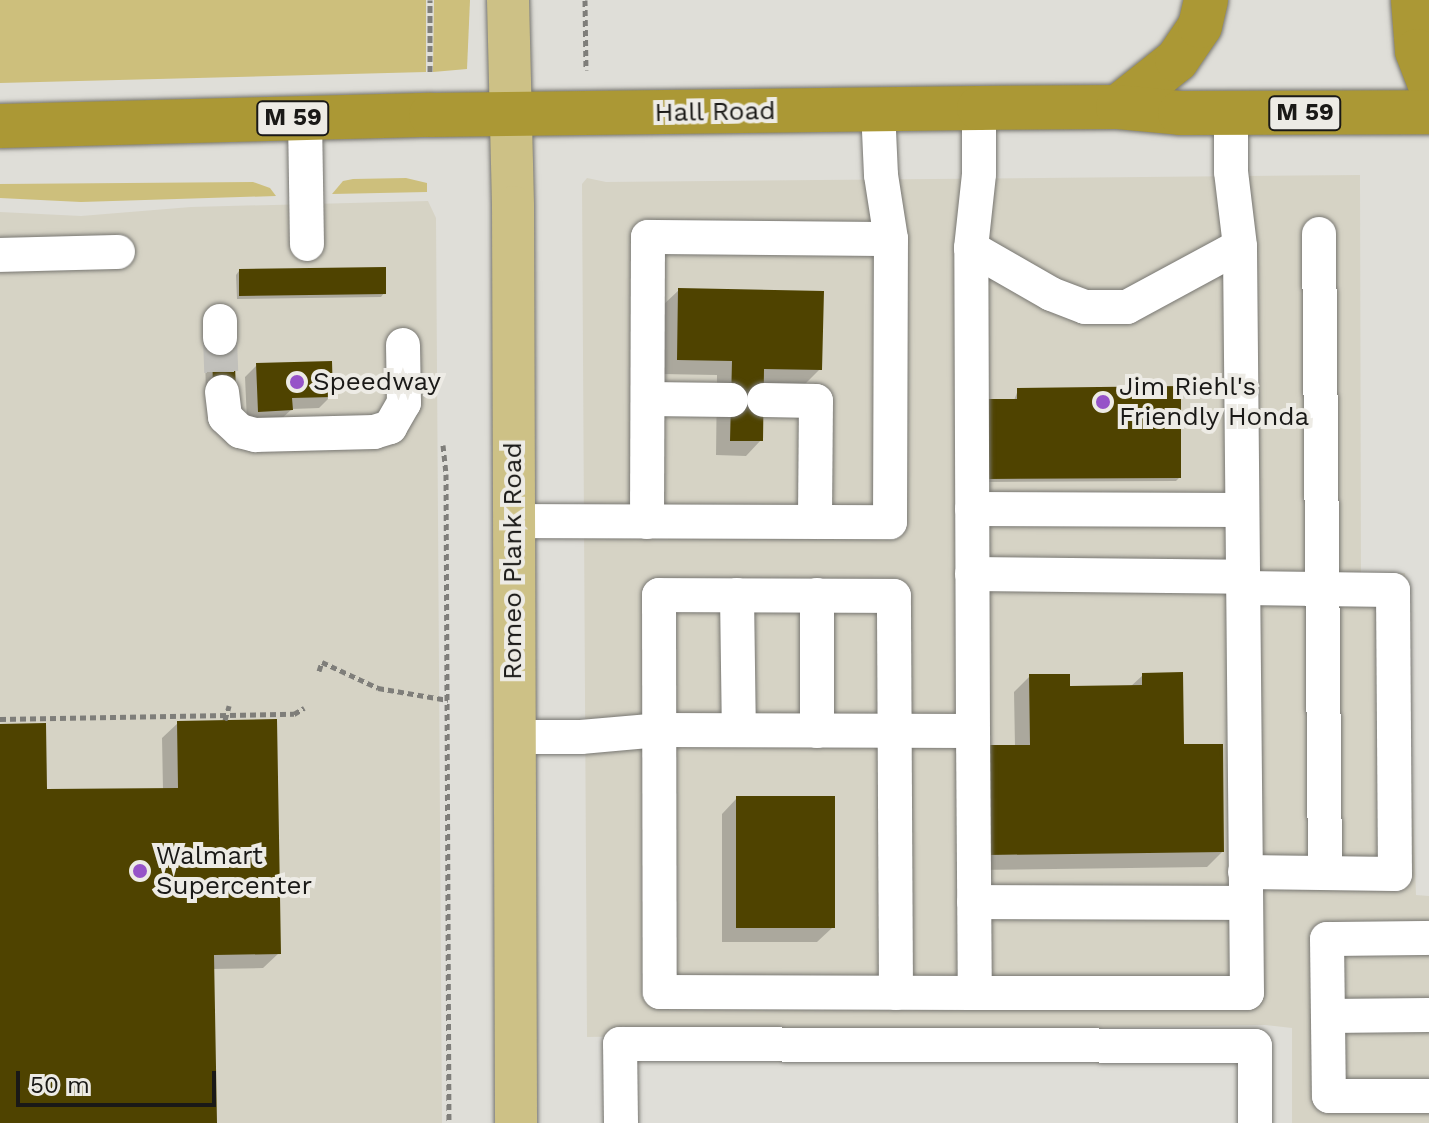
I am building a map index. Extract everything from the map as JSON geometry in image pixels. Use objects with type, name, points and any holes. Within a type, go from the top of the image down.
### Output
[{"type":"highway","points":[[1118,107],[1177,60],[1200,26],[1206,0]]},
{"type":"highway","points":[[1413,0],[1417,51],[1429,82]]},
{"type":"highway","name":"Hall Road","points":[[0,126],[509,114],[979,108],[1118,107],[1180,113],[1429,112]]},
{"type":"main road","name":"Romeo Plank Road","points":[[508,0],[513,207],[516,1123]]},
{"type":"lane","points":[[975,993],[971,248],[979,174],[979,108]]},
{"type":"lane","points":[[514,521],[890,522],[891,239],[881,175],[878,109]]},
{"type":"lane","points":[[896,993],[894,596],[659,595],[660,992],[896,993],[1247,993],[1240,246],[1231,172],[1231,113]]},
{"type":"lane","points":[[305,118],[307,244]]},
{"type":"lane","points":[[1319,234],[1325,872]]},
{"type":"lane","points":[[647,522],[648,237],[891,239]]},
{"type":"lane","points":[[971,248],[1051,294],[1085,307],[1127,307],[1164,290],[1240,246]]},
{"type":"lane","points":[[0,255],[118,252]]},
{"type":"lane","points":[[222,392],[225,417],[240,431],[255,435],[374,432],[390,427],[404,403],[403,345]]},
{"type":"lane","points":[[648,399],[816,401],[815,522]]},
{"type":"lane","points":[[972,509],[1242,510]]},
{"type":"lane","points":[[972,574],[1393,590],[1395,874],[1325,872],[1245,888],[974,902]]},
{"type":"lane","points":[[737,595],[739,730]]},
{"type":"lane","points":[[817,595],[817,731]]},
{"type":"lane","points":[[514,737],[581,737],[659,730],[973,731]]},
{"type":"lane","points":[[1429,938],[1327,939],[1329,1110],[1429,1096]]},
{"type":"lane","points":[[1328,1016],[1429,1015]]},
{"type":"lane","points":[[621,1123],[620,1044],[1255,1046],[1255,1123]]},
{"type":"path","points":[[430,0],[430,72]]},
{"type":"path","points":[[585,0],[586,70]]},
{"type":"path","points":[[443,445],[446,474],[449,1123]]},
{"type":"path","points":[[319,671],[322,662],[378,688],[448,700]]},
{"type":"path","points":[[225,718],[229,706]]},
{"type":"path","points":[[0,719],[225,718],[294,714],[304,708]]},
{"type":"shaded area","points":[[0,0],[426,0],[426,72],[0,83]]},
{"type":"shaded area","points":[[434,0],[470,0],[467,69],[433,72]]},
{"type":"shaded area","points":[[1360,175],[1361,573],[1405,573],[1416,895],[1429,896],[1429,1123],[1292,1123],[1292,1028],[1265,1025],[587,1037],[582,184],[587,178],[606,182]]},
{"type":"shaded area","points":[[406,178],[427,183],[427,192],[332,194],[343,181]]},
{"type":"shaded area","points":[[253,182],[270,188],[276,196],[81,202],[0,198],[0,184]]},
{"type":"shaded area","points":[[428,201],[436,218],[442,1123],[0,1123],[0,212],[81,216],[191,207]]},
{"type":"building","points":[[386,267],[386,294],[239,296],[239,269]]},
{"type":"building","points":[[678,288],[824,291],[822,370],[764,369],[763,441],[730,441],[732,361],[677,360]]},
{"type":"building","points":[[234,338],[236,392],[213,392],[212,339]]},
{"type":"building","points":[[332,361],[333,397],[292,398],[293,410],[258,412],[256,363]]},
{"type":"building","points":[[1181,386],[1181,478],[986,479],[985,399],[1017,399],[1017,388]]},
{"type":"building","points":[[1183,672],[1184,744],[1223,744],[1224,852],[988,855],[986,745],[1030,745],[1029,674],[1070,674],[1070,686],[1142,685],[1142,673]]},
{"type":"building","name":"Walmart Supercenter","points":[[277,719],[281,954],[214,955],[217,1123],[0,1123],[0,724],[46,723],[47,789],[178,788],[177,721]]},
{"type":"building","points":[[736,796],[835,796],[835,928],[736,928]]},
{"type":"tunnel","points":[[220,338],[222,392]]},
{"type":"place","name":"Speedway","points":[[297,382]]},
{"type":"place","name":"Jim Riehl's Friendly Honda","points":[[1103,402]]},
{"type":"place","name":"Walmart Supercenter","points":[[140,871]]}]
